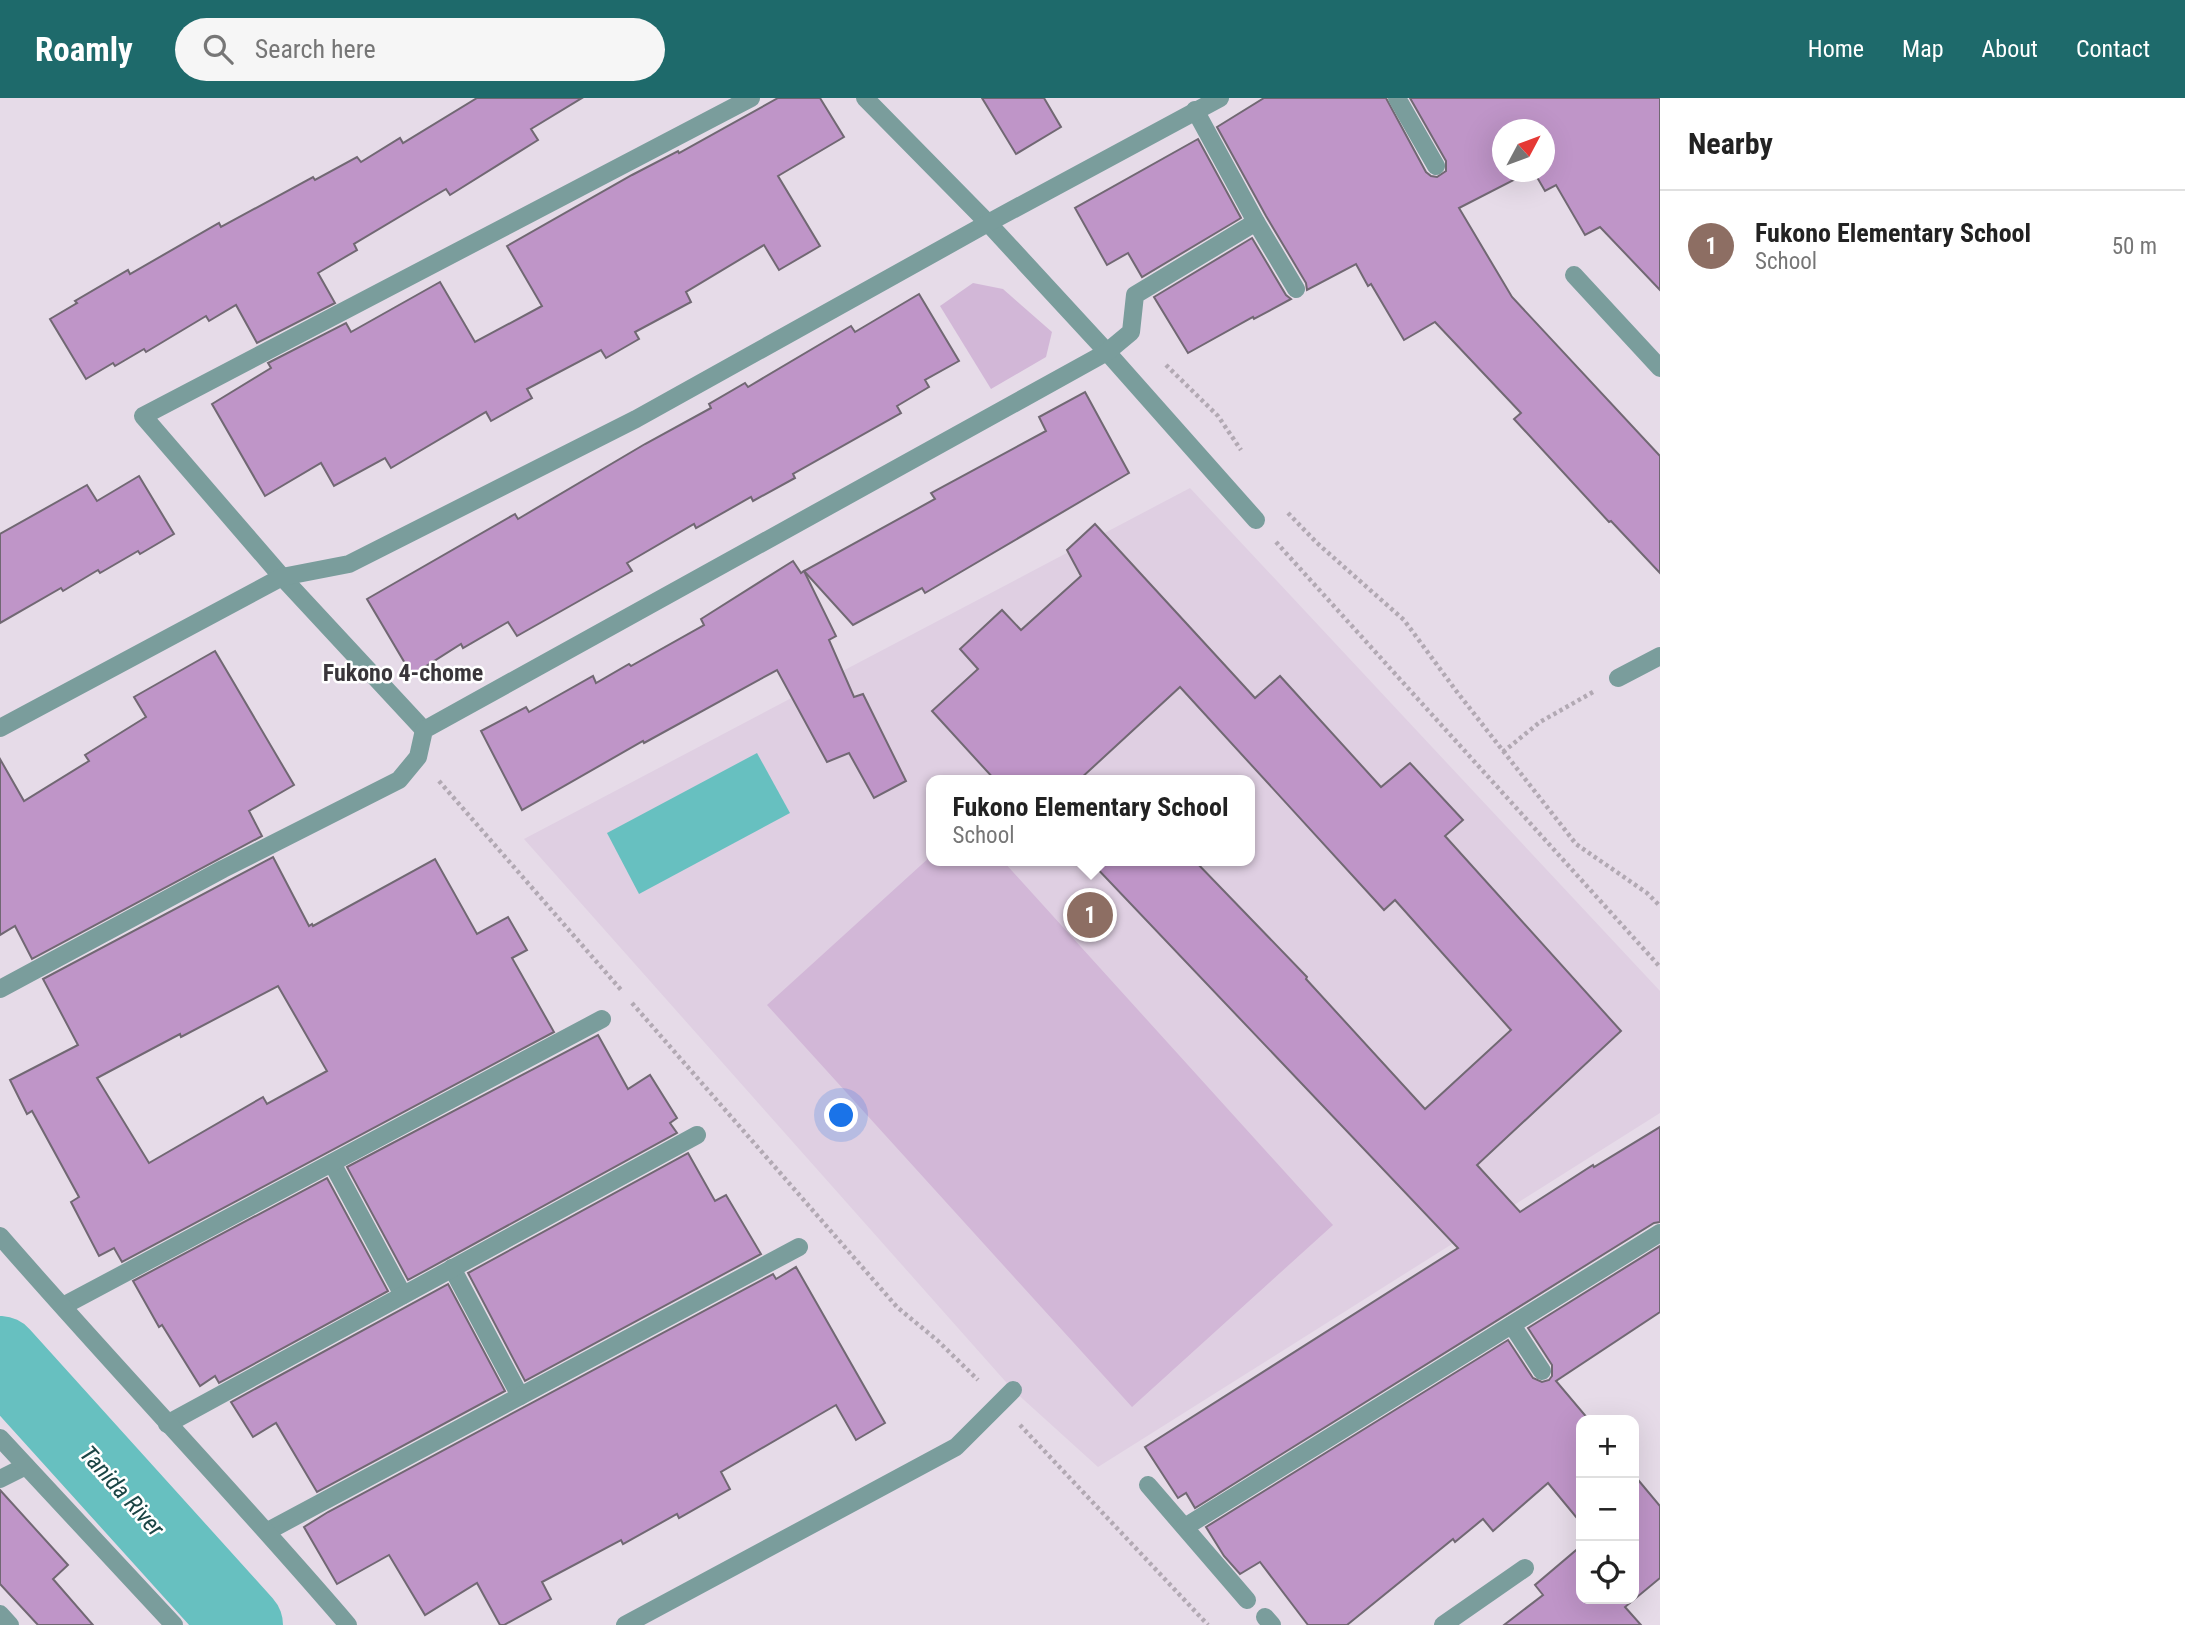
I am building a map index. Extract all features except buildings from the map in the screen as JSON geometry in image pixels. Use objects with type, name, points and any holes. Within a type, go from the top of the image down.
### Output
[{"type":"street","points":[[424,730],[282,577],[143,416],[751,98]]},
{"type":"street","points":[[865,98],[988,223],[1256,520]]},
{"type":"street","points":[[0,728],[282,577],[349,564],[636,419],[988,223],[1220,98]]},
{"type":"street","points":[[1396,98],[1436,166]]},
{"type":"street","points":[[1195,110],[1296,289]]},
{"type":"street","points":[[0,989],[223,869],[400,780],[418,757],[424,730],[1107,352],[1131,332],[1135,295],[1256,222]]},
{"type":"street","points":[[1574,275],[1660,368]]},
{"type":"street","points":[[1618,678],[1660,656]]},
{"type":"street","points":[[63,1306],[602,1019]]},
{"type":"street","points":[[167,1424],[698,1135]]},
{"type":"street","points":[[332,1163],[403,1295]]},
{"type":"street","points":[[1185,1527],[1660,1233]]},
{"type":"street","points":[[0,1236],[167,1424],[268,1531],[348,1625]]},
{"type":"street","points":[[268,1531],[799,1247]]},
{"type":"street","points":[[452,1268],[520,1396]]},
{"type":"street","points":[[1511,1325],[1542,1371]]},
{"type":"street","points":[[625,1625],[956,1447],[1013,1390]]},
{"type":"street","points":[[0,1438],[173,1625]]},
{"type":"street","points":[[0,1479],[26,1466]]},
{"type":"street","points":[[1148,1485],[1247,1600]]},
{"type":"street","points":[[1443,1625],[1525,1568]]},
{"type":"street","points":[[0,1614],[10,1625]]},
{"type":"path","points":[[1131,332],[1218,416],[1241,450]]},
{"type":"path","points":[[1281,506],[1317,543],[1404,620],[1576,844],[1647,893],[1660,906]]},
{"type":"path","points":[[1256,520],[1660,967]]},
{"type":"path","points":[[1503,752],[1540,722],[1618,678]]},
{"type":"path","points":[[418,757],[897,1307],[938,1341],[1208,1625]]},
{"type":"shaded area","points":[[973,283],[1003,289],[1052,332],[1046,357],[991,389],[940,306]]},
{"type":"shaded area","points":[[1190,488],[1660,991],[1660,1113],[1098,1467],[1013,1390],[524,839]]},
{"type":"shaded area","points":[[926,861],[926,866],[1008,866],[1333,1225],[1132,1407],[767,1005]]},
{"type":"water","points":[[757,753],[790,813],[639,894],[607,833]]},
{"type":"waterway","name":"Tanida River","points":[[0,1356],[243,1625]]},
{"type":"place","name":"Fukono Elementary School","points":[[1090,915]]},
{"type":"district","name":"Fukono 4-chome","points":[[403,673]]}]
